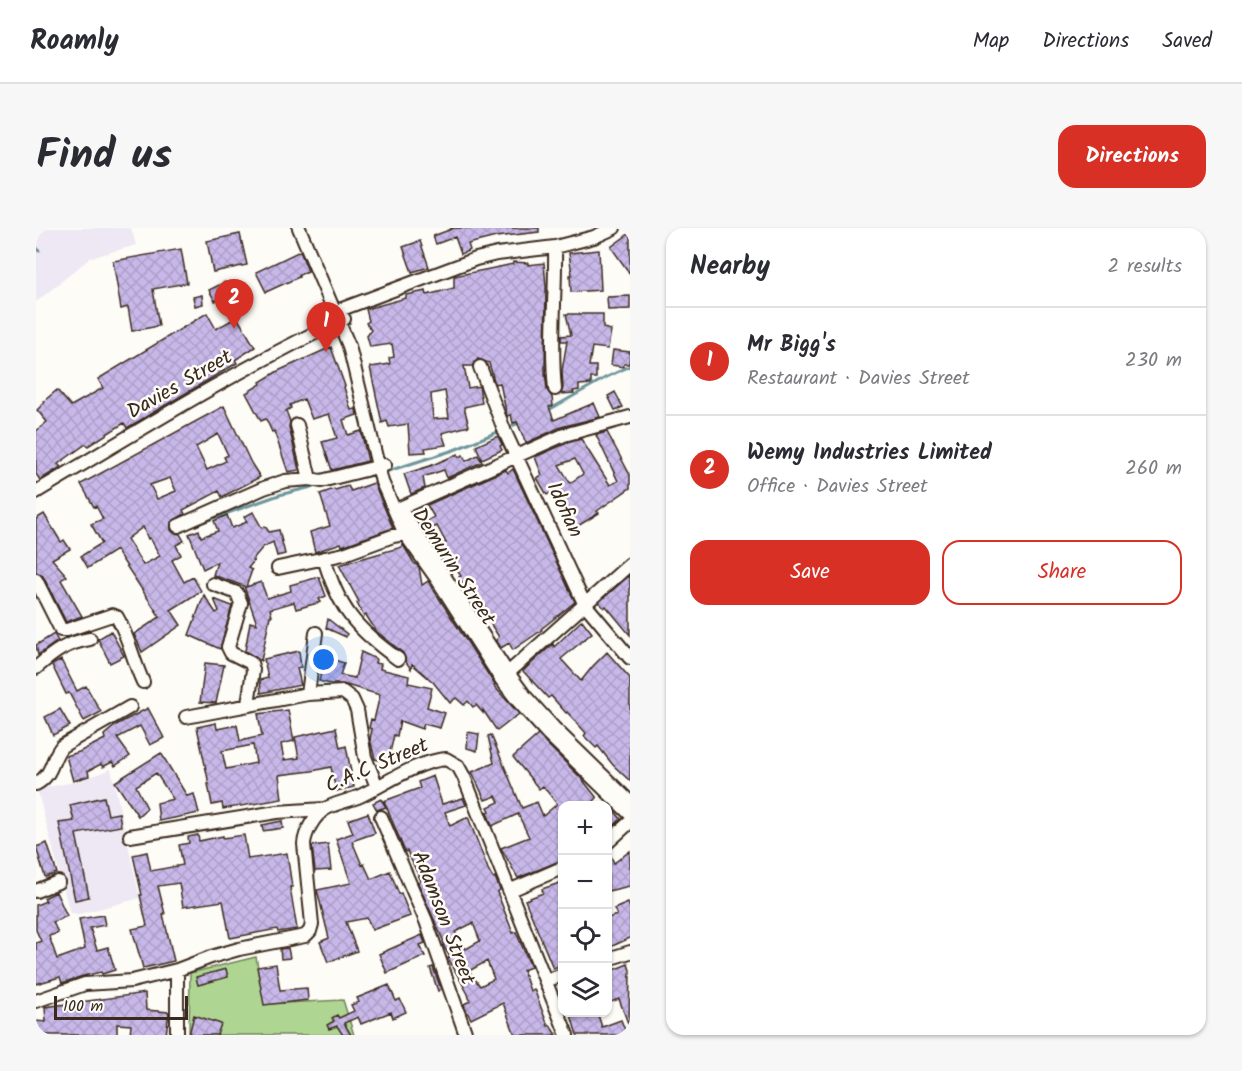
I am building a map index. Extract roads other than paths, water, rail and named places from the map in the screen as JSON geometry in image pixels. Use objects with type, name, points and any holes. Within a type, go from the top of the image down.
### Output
[{"type":"street","name":"Demurin Street","points":[[299,228],[340,315]]},
{"type":"street","name":"Demurin Street","points":[[308,228],[340,315],[384,472],[405,534],[518,701],[548,734],[630,814]]},
{"type":"street","name":"Davies Street","points":[[37,490],[340,315],[476,259],[506,252],[555,247],[594,237],[614,228]]},
{"type":"street","points":[[555,247],[556,285],[551,349],[555,389]]},
{"type":"street","name":"Idofian","points":[[480,367],[503,428],[585,603],[630,658]]},
{"type":"street","points":[[400,508],[564,435],[630,417]]},
{"type":"street","points":[[297,425],[310,479]]},
{"type":"street","name":"Demurin Street","points":[[384,472],[412,529],[444,574],[508,674],[554,728],[630,802]]},
{"type":"street","points":[[178,526],[285,481],[310,479],[321,481],[384,472]]},
{"type":"street","points":[[278,568],[344,554],[405,534]]},
{"type":"street","points":[[324,558],[331,583],[344,608],[368,638],[398,659]]},
{"type":"street","points":[[508,674],[630,564]]},
{"type":"street","points":[[36,580],[61,630],[112,615],[117,617],[142,682]]},
{"type":"street","points":[[213,584],[237,593],[239,596],[241,603],[228,647],[231,653],[251,663],[253,670],[248,704]]},
{"type":"street","points":[[308,694],[316,633]]},
{"type":"street","points":[[36,668],[65,646],[90,639]]},
{"type":"street","points":[[186,717],[308,694],[343,692],[352,699],[357,710],[365,757],[377,787]]},
{"type":"street","points":[[36,784],[46,777],[57,752],[68,741],[130,707]]},
{"type":"street","name":"C.A.C Street","points":[[177,970],[229,952],[301,937],[310,931],[312,924],[305,837],[308,829],[324,809],[341,804],[402,774],[440,759],[452,761],[464,777],[567,1035]]},
{"type":"street","points":[[130,836],[277,812],[324,809]]},
{"type":"street","name":"Adamson Street","points":[[381,817],[426,921],[466,1035]]},
{"type":"street","points":[[612,838],[630,822]]},
{"type":"street","points":[[511,890],[558,870]]},
{"type":"street","points":[[36,891],[58,882]]},
{"type":"street","points":[[612,958],[630,952]]},
{"type":"street","points":[[36,1001],[85,984],[132,981],[177,970],[177,1035]]},
{"type":"street","points":[[546,981],[558,976]]},
{"type":"waterway","points":[[36,247],[39,251]]},
{"type":"waterway","points":[[547,411],[630,366]]},
{"type":"waterway","points":[[506,428],[519,423]]},
{"type":"waterway","points":[[382,473],[454,450],[500,431]]},
{"type":"waterway","points":[[349,480],[375,474]]},
{"type":"waterway","points":[[194,525],[279,495],[316,486]]},
{"type":"place","name":"Wemy Industries Limited","points":[[234,329]]},
{"type":"place","name":"Mr Bigg's","points":[[326,352]]}]
